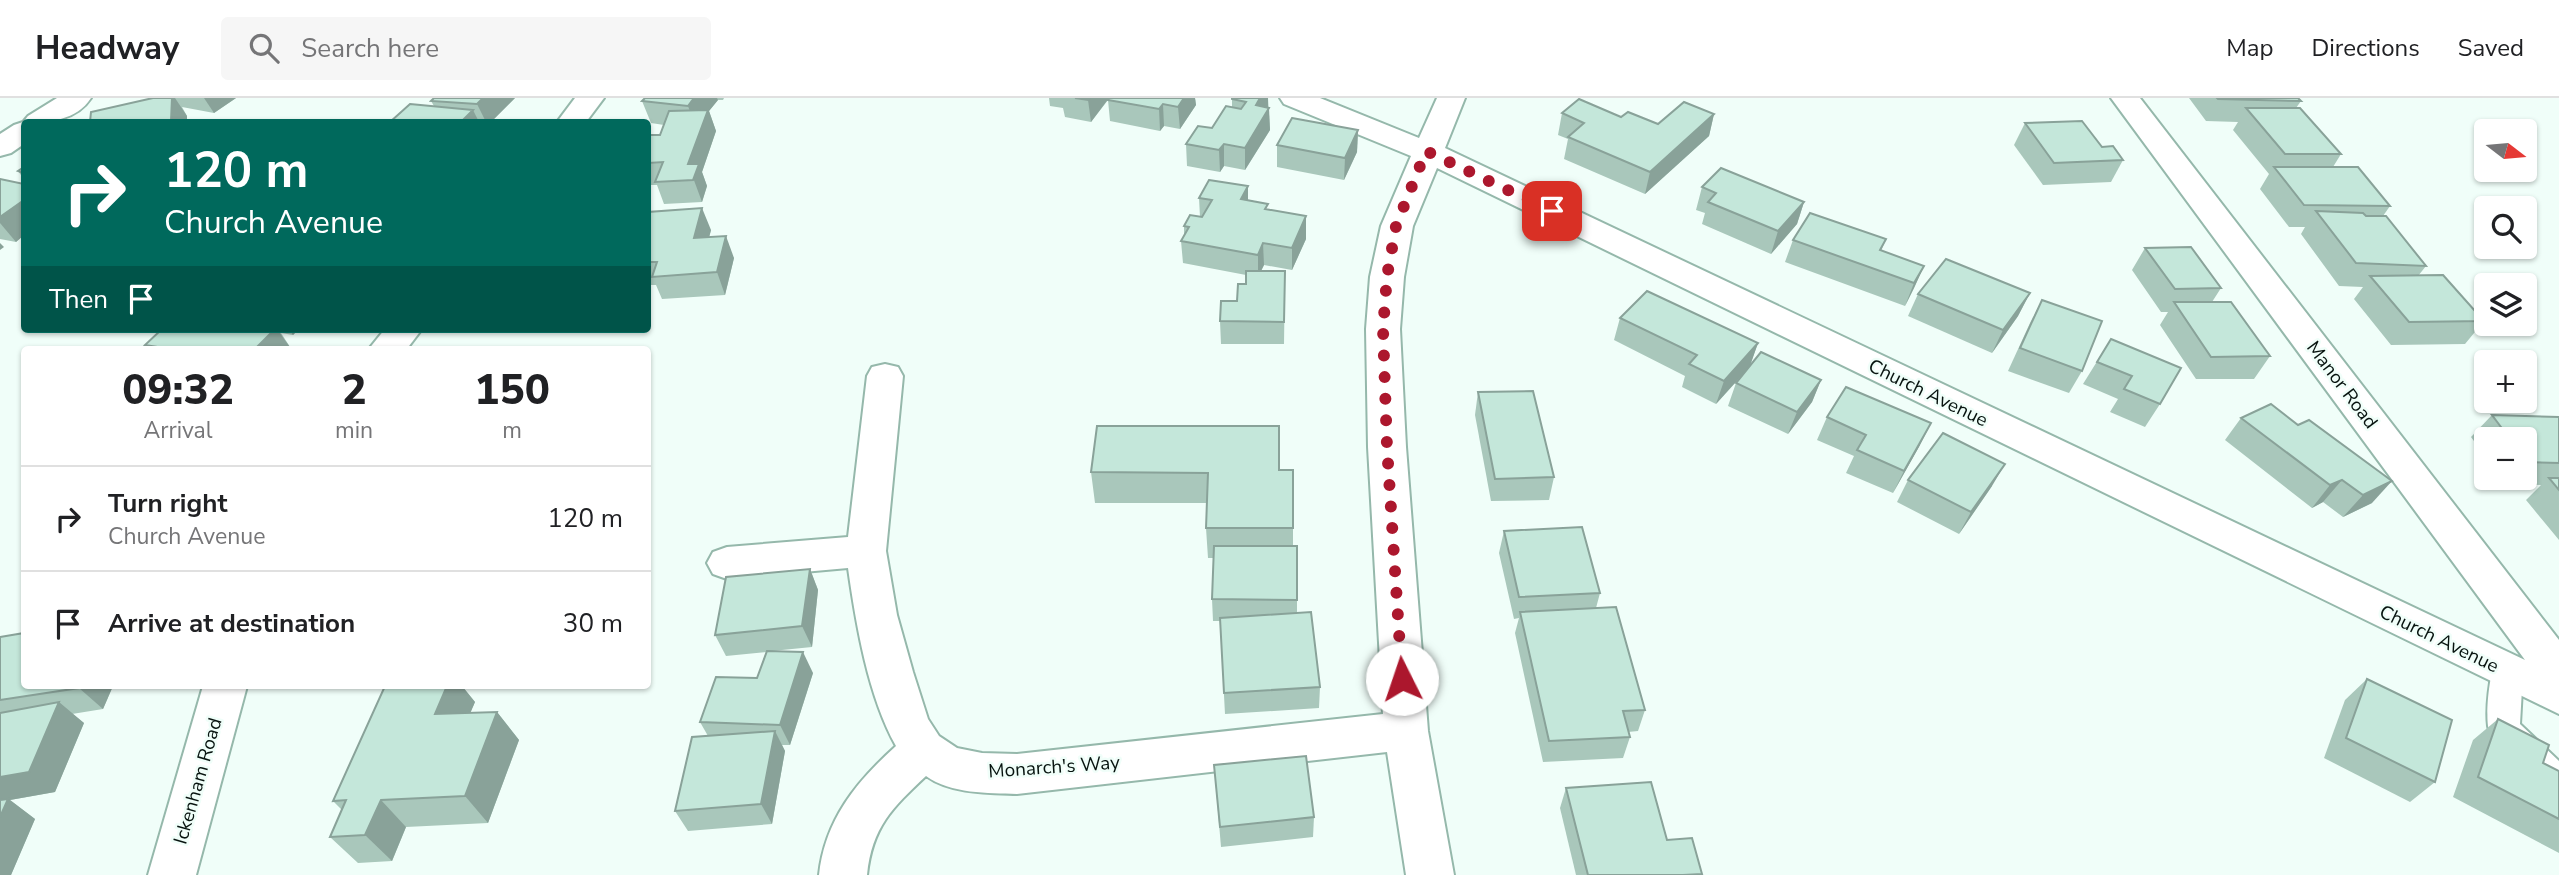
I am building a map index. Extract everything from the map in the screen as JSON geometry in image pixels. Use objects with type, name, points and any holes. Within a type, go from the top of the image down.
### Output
[{"type":"street","points":[[43,119],[77,98]]},
{"type":"street","points":[[573,119],[590,98]]},
{"type":"street","name":"Church Avenue","points":[[1294,98],[1426,151],[2559,696]]},
{"type":"street","points":[[1430,875],[1406,731],[1387,447],[1383,329],[1387,276],[1396,226],[1451,98]]},
{"type":"street","name":"Manor Road","points":[[2125,98],[2559,672]]},
{"type":"street","points":[[0,147],[21,133]]},
{"type":"street","points":[[390,346],[401,333]]},
{"type":"street","points":[[843,875],[843,856],[854,823],[875,794],[923,750],[908,725],[891,673],[876,615],[866,551],[885,376]]},
{"type":"street","points":[[727,563],[866,551]]},
{"type":"street","name":"Ickenham Road","points":[[172,875],[224,689]]},
{"type":"street","name":"Monarch's Way","points":[[923,750],[947,766],[982,773],[1017,774],[1406,731]]},
{"type":"lane","points":[[2507,671],[2504,727],[2514,741],[2559,782]]},
{"type":"building","points":[[153,98],[172,98],[171,119],[90,119],[91,112]]},
{"type":"building","points":[[434,98],[483,98],[477,104],[431,101]]},
{"type":"building","points":[[645,98],[694,98],[688,106],[642,101]]},
{"type":"building","points":[[1184,98],[1178,107],[1163,104],[1159,109],[1108,100]]},
{"type":"building","points":[[1232,98],[1260,98],[1256,105],[1269,108],[1245,148],[1224,144],[1219,150],[1186,144],[1198,126],[1212,128],[1226,106],[1241,109],[1246,102]]},
{"type":"building","points":[[2298,98],[2301,101],[2218,99]]},
{"type":"building","points":[[1579,99],[1621,117],[1628,112],[1658,124],[1684,102],[1714,114],[1650,172],[1568,137],[1584,123],[1562,113]]},
{"type":"building","points":[[410,104],[473,110],[464,119],[393,119]]},
{"type":"building","points":[[2246,108],[2300,108],[2341,154],[2285,154]]},
{"type":"building","points":[[708,110],[688,164],[699,164],[693,180],[655,182],[663,162],[651,163],[651,135],[660,135],[669,111]]},
{"type":"building","points":[[1292,118],[1358,130],[1345,158],[1277,145]]},
{"type":"building","points":[[2082,121],[2102,147],[2113,146],[2123,160],[2054,163],[2025,123]]},
{"type":"building","points":[[2274,167],[2358,167],[2390,206],[2304,205]]},
{"type":"building","points":[[1721,168],[1804,202],[1778,231],[1708,202],[1716,193],[1702,187]]},
{"type":"building","points":[[0,179],[21,183],[21,202],[0,217]]},
{"type":"building","points":[[1209,180],[1248,186],[1241,199],[1268,204],[1265,209],[1306,216],[1292,248],[1263,243],[1258,255],[1181,241],[1189,227],[1184,226],[1190,215],[1202,217],[1212,200],[1199,198]]},
{"type":"building","points":[[702,208],[694,238],[726,236],[717,272],[652,277],[657,262],[651,262],[651,212]]},
{"type":"building","points":[[2316,211],[2386,216],[2426,266],[2356,263]]},
{"type":"building","points":[[1810,213],[1886,239],[1880,250],[1924,266],[1914,283],[1793,240]]},
{"type":"building","points":[[2191,247],[2221,288],[2175,289],[2145,248]]},
{"type":"building","points":[[1946,259],[2030,293],[2003,330],[1918,294]]},
{"type":"building","points":[[1246,271],[1285,271],[1284,322],[1220,321],[1221,301],[1237,301],[1238,284],[1246,284]]},
{"type":"building","points":[[2443,275],[2474,310],[2474,321],[2409,322],[2370,276]]},
{"type":"building","points":[[1647,291],[1758,343],[1724,381],[1689,364],[1697,355],[1620,318]]},
{"type":"building","points":[[2042,300],[2102,321],[2082,371],[2020,348]]},
{"type":"building","points":[[2174,302],[2231,302],[2270,356],[2211,357]]},
{"type":"building","points":[[158,333],[271,333],[258,346],[145,345]]},
{"type":"building","points":[[2111,339],[2181,368],[2160,404],[2124,389],[2132,376],[2097,362]]},
{"type":"building","points":[[1761,352],[1821,380],[1797,412],[1736,383]]},
{"type":"building","points":[[1846,387],[1931,423],[1904,471],[1857,450],[1866,435],[1827,417]]},
{"type":"building","points":[[1533,391],[1554,477],[1495,479],[1478,392]]},
{"type":"building","points":[[2271,404],[2298,425],[2309,420],[2392,481],[2363,495],[2342,480],[2330,485],[2241,418]]},
{"type":"building","points":[[2492,415],[2559,417],[2559,463],[2537,462],[2537,427],[2501,427]]},
{"type":"building","points":[[1097,426],[1279,426],[1279,470],[1293,470],[1293,528],[1206,528],[1208,473],[1091,472]]},
{"type":"building","points":[[1943,433],[2005,464],[1971,512],[1908,480]]},
{"type":"building","points":[[2549,478],[2559,478],[2559,490]]},
{"type":"building","points":[[1582,527],[1600,593],[1519,597],[1504,531]]},
{"type":"building","points":[[1214,546],[1297,546],[1297,600],[1212,599]]},
{"type":"building","points":[[810,569],[802,626],[715,635],[726,577]]},
{"type":"building","points":[[1616,607],[1645,710],[1623,711],[1630,737],[1549,741],[1520,612]]},
{"type":"building","points":[[1311,612],[1320,687],[1224,693],[1220,618]]},
{"type":"building","points":[[21,634],[21,689],[72,689],[0,700],[0,637]]},
{"type":"building","points":[[767,651],[803,652],[780,725],[700,722],[716,677],[757,678]]},
{"type":"building","points":[[2367,679],[2452,720],[2435,782],[2346,738]]},
{"type":"building","points":[[384,689],[446,689],[435,714],[497,712],[465,796],[381,800],[365,835],[330,837],[346,800],[333,801]]},
{"type":"building","points":[[59,702],[29,772],[0,777],[0,713]]},
{"type":"building","points":[[2498,719],[2549,745],[2543,763],[2559,771],[2559,819],[2478,777]]},
{"type":"building","points":[[775,731],[761,804],[675,811],[692,737]]},
{"type":"building","points":[[1306,756],[1314,817],[1220,827],[1214,765]]},
{"type":"building","points":[[1651,782],[1667,840],[1692,838],[1702,874],[1588,875],[1566,788]]},
{"type":"building","points":[[8,799],[0,817],[0,800]]},
{"type":"route","points":[[1402,679],[1387,447],[1383,329],[1387,276],[1396,226],[1426,151],[1552,211]]}]
